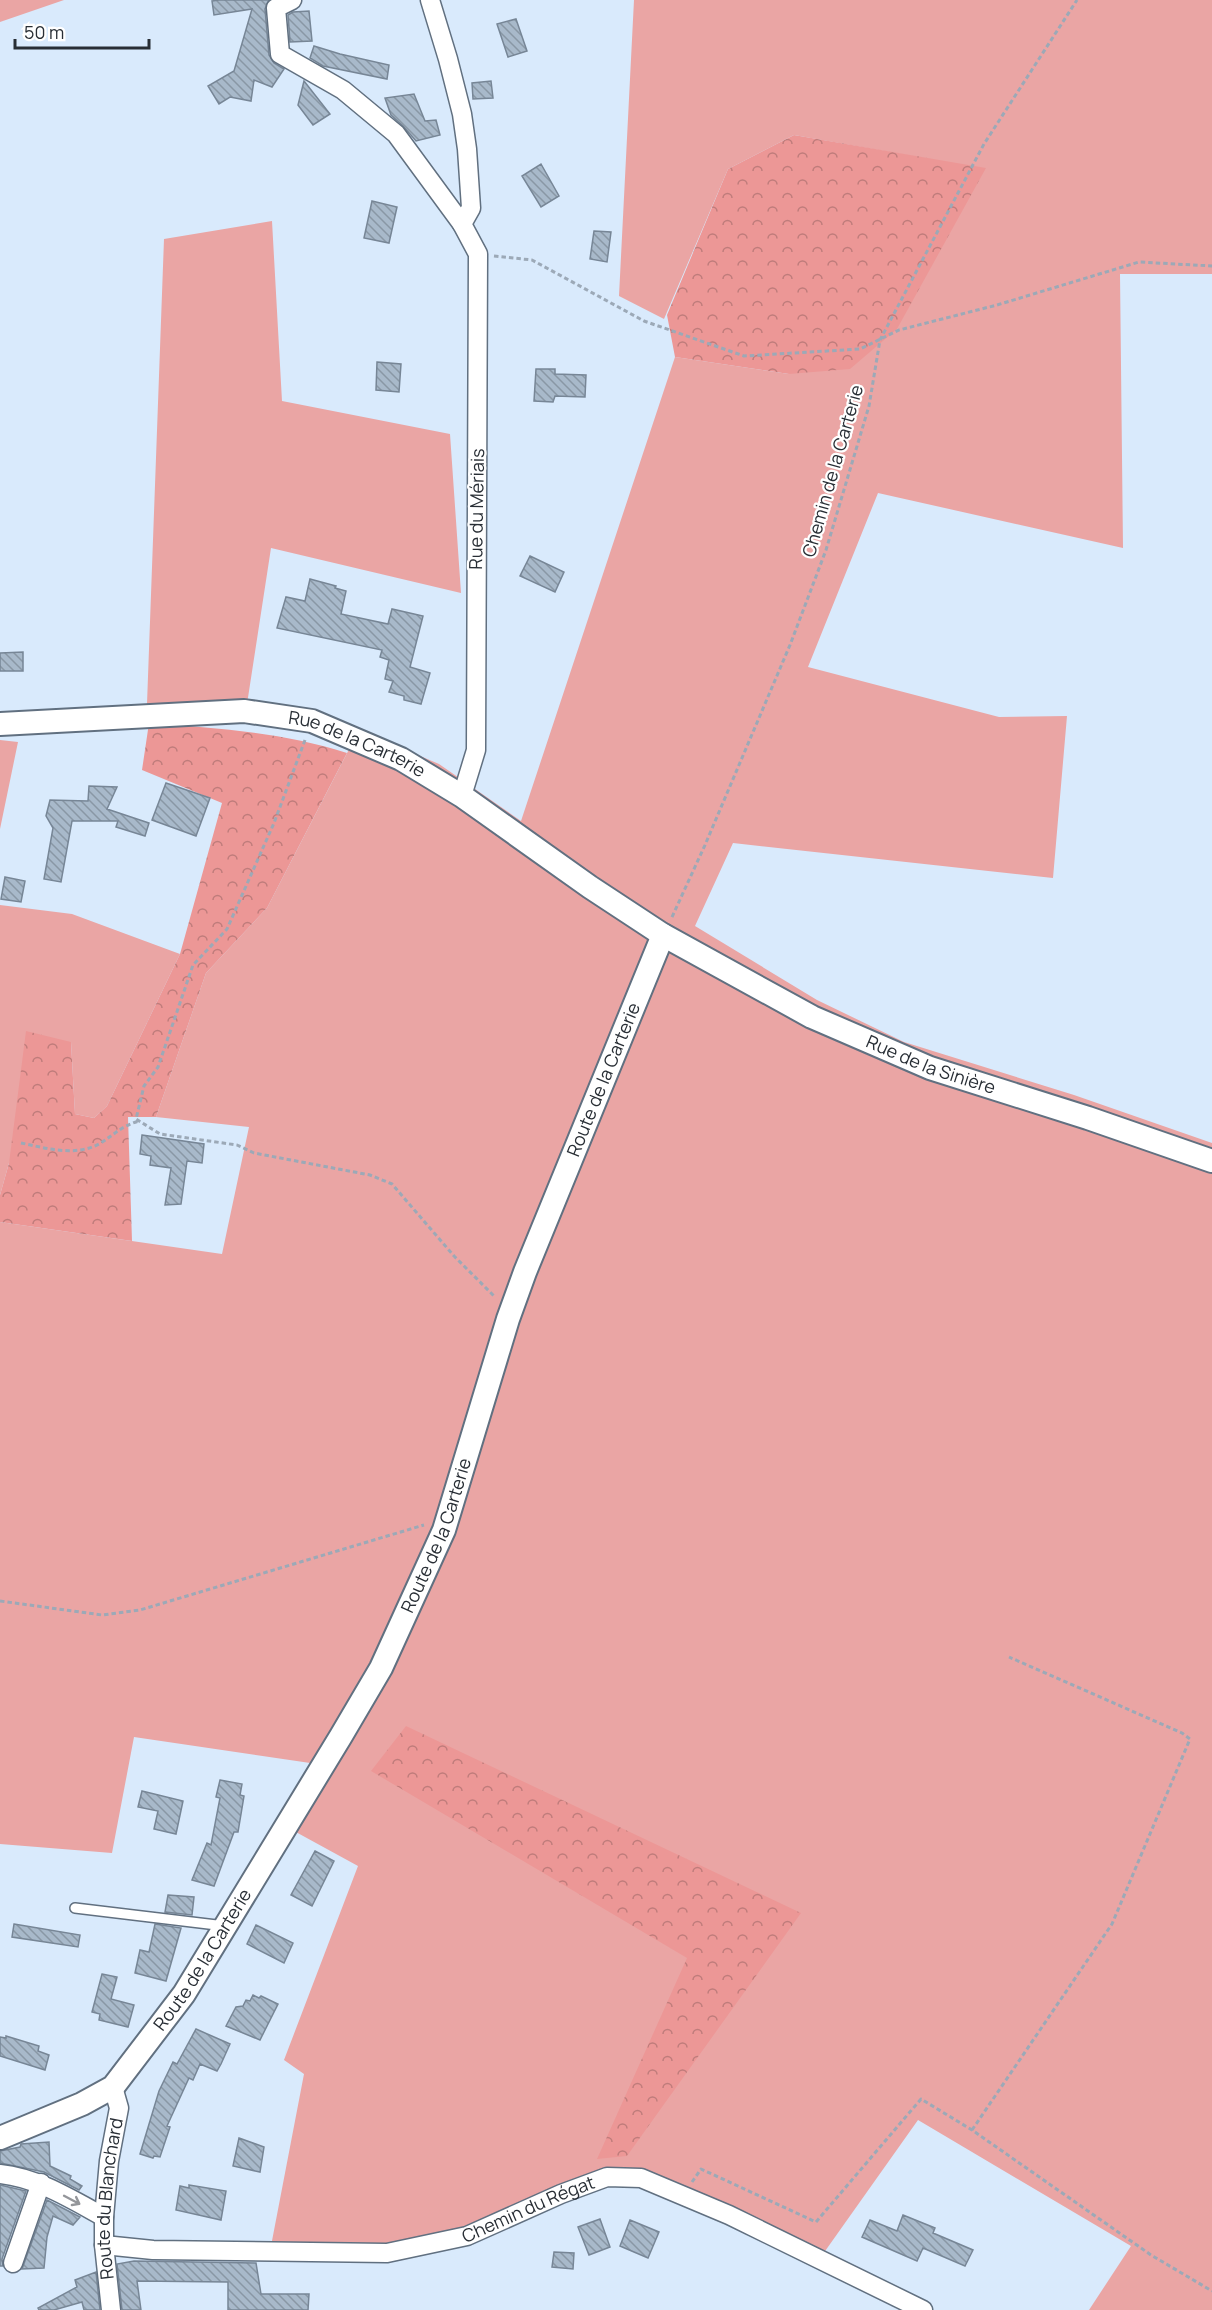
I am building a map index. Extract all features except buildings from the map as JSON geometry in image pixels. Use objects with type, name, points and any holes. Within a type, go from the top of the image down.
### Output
[{"type":"street","points":[[430,0],[462,114],[467,149],[471,208],[462,224]]},
{"type":"street","name":"Rue du Mériais","points":[[281,3],[280,54],[343,90],[396,134],[462,224],[478,254],[476,750],[462,796]]},
{"type":"street","name":"Rue de la Carterie","points":[[0,724],[244,711],[312,721],[401,759],[462,796],[590,887],[663,935]]},
{"type":"street","name":"Rue de la Sinière","points":[[663,935],[812,1017],[930,1068],[1212,1161]]},
{"type":"street","name":"Route de la Carterie","points":[[112,2087],[183,1994],[225,1926],[381,1668],[418,1591],[444,1530],[508,1319],[581,1133],[663,935]]},
{"type":"street","points":[[0,2138],[82,2104],[112,2087]]},
{"type":"street","name":"Route du Blanchard","points":[[111,2310],[104,2217],[109,2161],[119,2108],[112,2087]]},
{"type":"street","points":[[0,2174],[13,2175],[41,2183],[104,2217]]},
{"type":"street","name":"Chemin du Régat","points":[[105,2245],[153,2250],[387,2253],[467,2236],[561,2194],[607,2177],[641,2178],[791,2244],[923,2310]]},
{"type":"street","points":[[13,2263],[41,2183]]},
{"type":"lane","points":[[75,1908],[225,1926]]},
{"type":"path","name":"Chemin de la Carterie","points":[[663,935],[705,845],[786,655],[826,550],[869,406],[880,340],[984,144],[1077,0]]},
{"type":"path","points":[[478,254],[532,260],[644,321],[744,356],[860,349],[899,330],[997,305],[1139,262],[1212,266]]},
{"type":"path","points":[[312,721],[274,823],[227,929],[192,965],[158,1067],[144,1086],[136,1119],[160,1134],[237,1145],[254,1153],[370,1175],[392,1184],[454,1256],[498,1300],[508,1319]]},
{"type":"path","points":[[21,1143],[69,1152],[97,1145],[124,1125],[139,1121]]},
{"type":"path","points":[[0,1600],[102,1615],[140,1610],[424,1525],[444,1530]]},
{"type":"path","points":[[972,2130],[1112,1924],[1190,1739],[1182,1732],[1009,1658]]},
{"type":"path","points":[[683,2195],[701,2169],[816,2222],[921,2099],[972,2130],[1151,2255],[1212,2291]]},
{"type":"shaded area","points":[[0,0],[64,0],[0,22]]},
{"type":"shaded area","points":[[634,0],[1212,0],[1212,274],[1120,274],[1123,548],[878,493],[808,667],[999,717],[1067,716],[1053,878],[733,843],[695,926],[817,1000],[904,1042],[1074,1095],[1212,1143],[1212,2310],[1089,2310],[1131,2246],[918,2120],[823,2254],[692,2191],[603,2176],[443,2238],[384,2247],[271,2246],[304,2074],[284,2060],[358,1866],[294,1831],[317,1764],[134,1737],[112,1853],[0,1844],[0,1222],[222,1254],[249,1127],[156,1117],[206,973],[267,908],[359,730],[439,764],[521,821],[675,357],[789,374],[985,169],[794,135],[728,169],[664,319],[619,296]]},
{"type":"shaded area","points":[[272,221],[282,401],[450,434],[461,593],[271,548],[247,704],[147,704],[164,239]]},
{"type":"shaded area","points":[[0,740],[18,742],[0,829]]},
{"type":"shaded area","points":[[0,905],[72,914],[180,954],[107,1106],[94,1118],[75,1114],[71,1042],[9,1163],[0,1195]]},
{"type":"green space","points":[[794,135],[986,168],[897,329],[850,369],[789,374],[675,357],[667,315],[728,169]]},
{"type":"green space","points":[[149,723],[274,736],[347,753],[267,908],[206,973],[156,1117],[128,1117],[132,1241],[0,1222],[0,1195],[9,1163],[26,1031],[71,1042],[75,1114],[94,1118],[107,1106],[180,954],[222,803],[142,770]]},
{"type":"green space","points":[[406,1726],[801,1913],[627,2156],[597,2159],[687,1958],[371,1771]]}]
